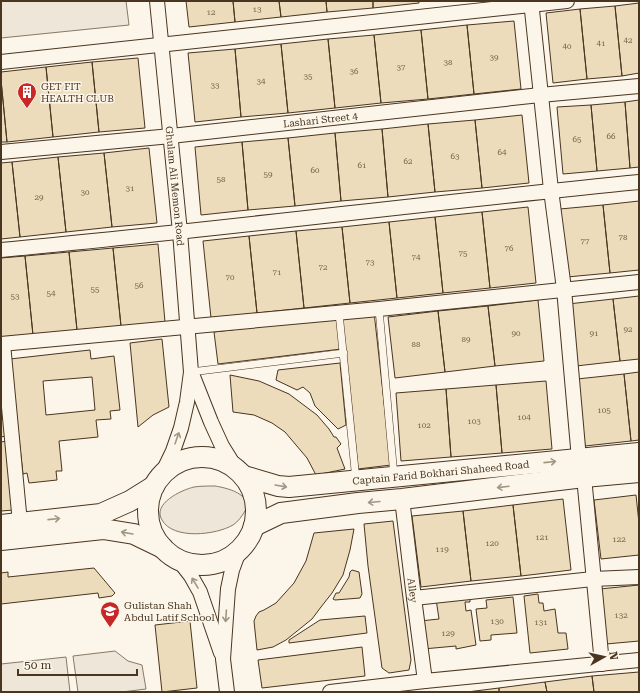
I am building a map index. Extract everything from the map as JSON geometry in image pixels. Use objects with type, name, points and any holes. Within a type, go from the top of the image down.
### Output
[{"type":"street","name":"Ghulam Ali Memon Road","points":[[157,1],[171,136],[192,372]]},
{"type":"street","points":[[1,62],[531,3],[567,1]]},
{"type":"street","points":[[531,3],[540,95],[564,289],[602,664]]},
{"type":"street","name":"Lashari Street 4","points":[[1,152],[171,136],[540,95],[639,86]]},
{"type":"street","points":[[1,250],[180,232],[551,190],[639,182]]},
{"type":"street","points":[[239,472],[224,461],[212,457],[199,456],[186,459],[173,465],[158,480],[130,502],[101,514],[11,524],[2,344],[340,313],[639,282]]},
{"type":"street","points":[[1,540],[103,529],[134,534],[194,564],[212,564],[226,559],[238,551],[245,544],[254,526],[256,508],[253,491],[222,446],[192,372]]},
{"type":"street","points":[[192,372],[181,428],[173,451],[158,480],[149,502],[149,518],[154,534],[190,576],[200,592],[224,659]]},
{"type":"street","name":"Captain Farid Bokhari Shaheed Road","points":[[254,526],[281,513],[402,499],[581,468],[639,453]]},
{"type":"street","name":"Captain Farid Bokhari Shaheed Road","points":[[239,472],[278,486],[289,487],[394,477],[581,468],[639,472]]},
{"type":"street","name":"Alley","points":[[402,499],[425,681]]},
{"type":"street","points":[[227,692],[224,659],[228,589],[238,551]]},
{"type":"street","points":[[414,598],[593,580],[639,577]]},
{"type":"street","points":[[330,692],[639,660]]},
{"type":"lane","points":[[378,309],[394,477]]},
{"type":"lane","points":[[340,313],[356,481]]},
{"type":"lane","points":[[192,372],[344,353]]},
{"type":"shaded area","points":[[1,1],[126,1],[129,25],[1,38]]},
{"type":"shaded area","points":[[215,486],[232,490],[242,496],[245,500],[245,511],[233,525],[216,531],[195,534],[175,531],[162,520],[160,514],[161,509],[164,503],[169,499],[182,491],[194,487]]},
{"type":"shaded area","points":[[115,651],[128,661],[142,665],[146,689],[122,692],[78,692],[73,656]]},
{"type":"shaded area","points":[[66,657],[70,692],[1,692],[1,664]]},
{"type":"building","points":[[186,1],[233,1],[235,22],[189,27]]},
{"type":"building","points":[[233,1],[279,1],[281,17],[235,22]]},
{"type":"building","points":[[279,1],[326,1],[327,12],[281,17]]},
{"type":"building","points":[[326,1],[373,1],[373,8],[327,12]]},
{"type":"building","points":[[373,1],[419,1],[419,3],[373,8]]},
{"type":"building","points":[[639,3],[639,73],[622,76],[615,6]]},
{"type":"building","points":[[615,6],[622,76],[587,79],[580,9]]},
{"type":"building","points":[[580,9],[587,79],[553,83],[546,13]]},
{"type":"building","points":[[514,21],[521,89],[474,94],[467,25]]},
{"type":"building","points":[[467,25],[474,94],[428,99],[421,30]]},
{"type":"building","points":[[421,30],[428,99],[381,103],[374,35]]},
{"type":"building","points":[[374,35],[381,103],[335,108],[328,39]]},
{"type":"building","points":[[328,39],[335,108],[288,113],[281,44]]},
{"type":"building","points":[[281,44],[288,113],[241,117],[235,49]]},
{"type":"building","points":[[235,49],[241,117],[195,122],[188,53]]},
{"type":"building","points":[[138,58],[145,128],[99,132],[92,62]]},
{"type":"building","points":[[92,62],[99,132],[53,137],[46,67]]},
{"type":"building","name":"GET FIT HEALTH CLUB","points":[[46,67],[53,137],[7,142],[1,72]]},
{"type":"building","points":[[1,80],[7,142],[1,142]]},
{"type":"building","points":[[639,100],[639,167],[630,168],[625,102]]},
{"type":"building","points":[[625,102],[630,168],[597,171],[591,105]]},
{"type":"building","points":[[591,105],[597,171],[563,174],[557,107]]},
{"type":"building","points":[[522,115],[529,183],[482,188],[475,120]]},
{"type":"building","points":[[475,120],[482,188],[435,192],[428,124]]},
{"type":"building","points":[[428,124],[435,192],[388,197],[382,129]]},
{"type":"building","points":[[382,129],[388,197],[341,201],[335,133]]},
{"type":"building","points":[[335,133],[341,201],[295,206],[288,138]]},
{"type":"building","points":[[288,138],[295,206],[248,210],[242,142]]},
{"type":"building","points":[[242,142],[248,210],[201,215],[195,147]]},
{"type":"building","points":[[149,148],[157,223],[112,227],[104,153]]},
{"type":"building","points":[[104,153],[112,227],[66,232],[58,157]]},
{"type":"building","points":[[58,157],[66,232],[20,237],[12,162]]},
{"type":"building","points":[[12,162],[20,237],[1,239],[1,163]]},
{"type":"building","points":[[639,201],[639,270],[610,273],[603,205]]},
{"type":"building","points":[[603,205],[610,273],[567,277],[560,209]]},
{"type":"building","points":[[528,207],[536,283],[490,288],[482,212]]},
{"type":"building","points":[[482,212],[490,288],[443,293],[435,217]]},
{"type":"building","points":[[435,217],[443,293],[397,298],[389,222]]},
{"type":"building","points":[[389,222],[397,298],[350,303],[342,227]]},
{"type":"building","points":[[342,227],[350,303],[304,308],[296,231]]},
{"type":"building","points":[[296,231],[304,308],[257,313],[249,236]]},
{"type":"building","points":[[249,236],[257,313],[211,318],[203,241]]},
{"type":"building","points":[[158,244],[165,322],[121,326],[113,248]]},
{"type":"building","points":[[113,248],[121,326],[77,330],[69,252]]},
{"type":"building","points":[[69,252],[77,330],[33,335],[25,256]]},
{"type":"building","points":[[25,256],[33,335],[1,337],[1,258]]},
{"type":"building","points":[[639,296],[639,359],[620,361],[613,299]]},
{"type":"building","points":[[613,299],[620,361],[576,366],[568,304]]},
{"type":"building","points":[[538,300],[544,361],[495,366],[488,306]]},
{"type":"building","points":[[488,306],[495,366],[445,372],[438,311]]},
{"type":"building","points":[[438,311],[445,372],[395,378],[388,317]]},
{"type":"building","points":[[374,312],[391,465],[358,469],[342,315]]},
{"type":"building","points":[[338,317],[341,349],[218,364],[214,332]]},
{"type":"building","points":[[162,339],[169,407],[153,415],[138,427],[130,343]]},
{"type":"building","points":[[90,350],[91,359],[114,356],[120,410],[110,411],[111,419],[96,420],[98,437],[59,441],[62,471],[56,471],[57,480],[29,483],[27,473],[23,474],[10,359]],"holes":[[[92,377],[95,410],[46,415],[43,381]]]},
{"type":"building","points":[[340,363],[346,425],[338,429],[315,406],[310,393],[303,387],[297,390],[276,380],[278,370]]},
{"type":"building","points":[[639,372],[639,440],[631,441],[624,374]]},
{"type":"building","points":[[624,374],[631,441],[585,446],[577,379]]},
{"type":"building","points":[[230,375],[259,381],[289,394],[317,415],[341,444],[337,448],[345,469],[316,475],[307,458],[285,432],[272,423],[254,415],[233,412]]},
{"type":"building","points":[[1,376],[6,436],[1,437]]},
{"type":"building","points":[[546,381],[552,449],[502,453],[496,385]]},
{"type":"building","points":[[496,385],[502,453],[451,457],[446,389]]},
{"type":"building","points":[[446,389],[451,457],[401,461],[396,393]]},
{"type":"building","points":[[7,441],[14,510],[1,511],[1,442]]},
{"type":"building","points":[[636,495],[639,523],[639,555],[601,559],[594,500]]},
{"type":"building","points":[[563,499],[571,570],[521,576],[513,505]]},
{"type":"building","points":[[513,505],[521,576],[471,581],[463,511]]},
{"type":"building","points":[[463,511],[471,581],[421,587],[412,516]]},
{"type":"building","points":[[393,521],[411,660],[409,670],[389,673],[382,668],[368,566],[364,524]]},
{"type":"building","points":[[354,529],[343,575],[332,593],[312,619],[286,640],[273,647],[257,650],[254,621],[256,616],[259,612],[276,603],[294,583],[306,561],[314,533]]},
{"type":"building","points":[[94,568],[115,593],[112,596],[99,598],[98,593],[1,604],[1,573],[8,572],[8,577]]},
{"type":"building","points":[[352,570],[359,572],[362,594],[360,598],[333,599],[336,593],[339,593]]},
{"type":"building","points":[[639,585],[639,641],[606,644],[600,589]]},
{"type":"building","points":[[538,594],[539,603],[543,603],[544,611],[555,609],[558,633],[566,633],[568,649],[530,653],[524,596]]},
{"type":"building","points":[[470,595],[470,602],[465,602],[466,611],[471,610],[476,645],[456,649],[456,646],[423,649],[420,621],[439,619],[436,599]]},
{"type":"building","points":[[513,597],[517,633],[491,635],[491,640],[480,641],[476,609],[487,608],[486,600]]},
{"type":"building","points":[[365,616],[367,633],[289,643],[289,640],[320,620]]},
{"type":"building","points":[[190,621],[197,688],[162,692],[155,625]]},
{"type":"building","points":[[362,647],[365,676],[262,688],[258,660]]},
{"type":"building","points":[[639,672],[639,692],[594,692],[592,676]]},
{"type":"building","points":[[592,676],[594,692],[547,692],[545,682]]},
{"type":"building","points":[[545,682],[547,692],[499,692],[499,688]]},
{"type":"building","points":[[499,688],[499,692],[467,692]]},
{"type":"place","name":"GET FIT HEALTH CLUB","points":[[27,109]]},
{"type":"place","name":"Gulistan Shah Abdul Latif School","points":[[110,628]]}]
